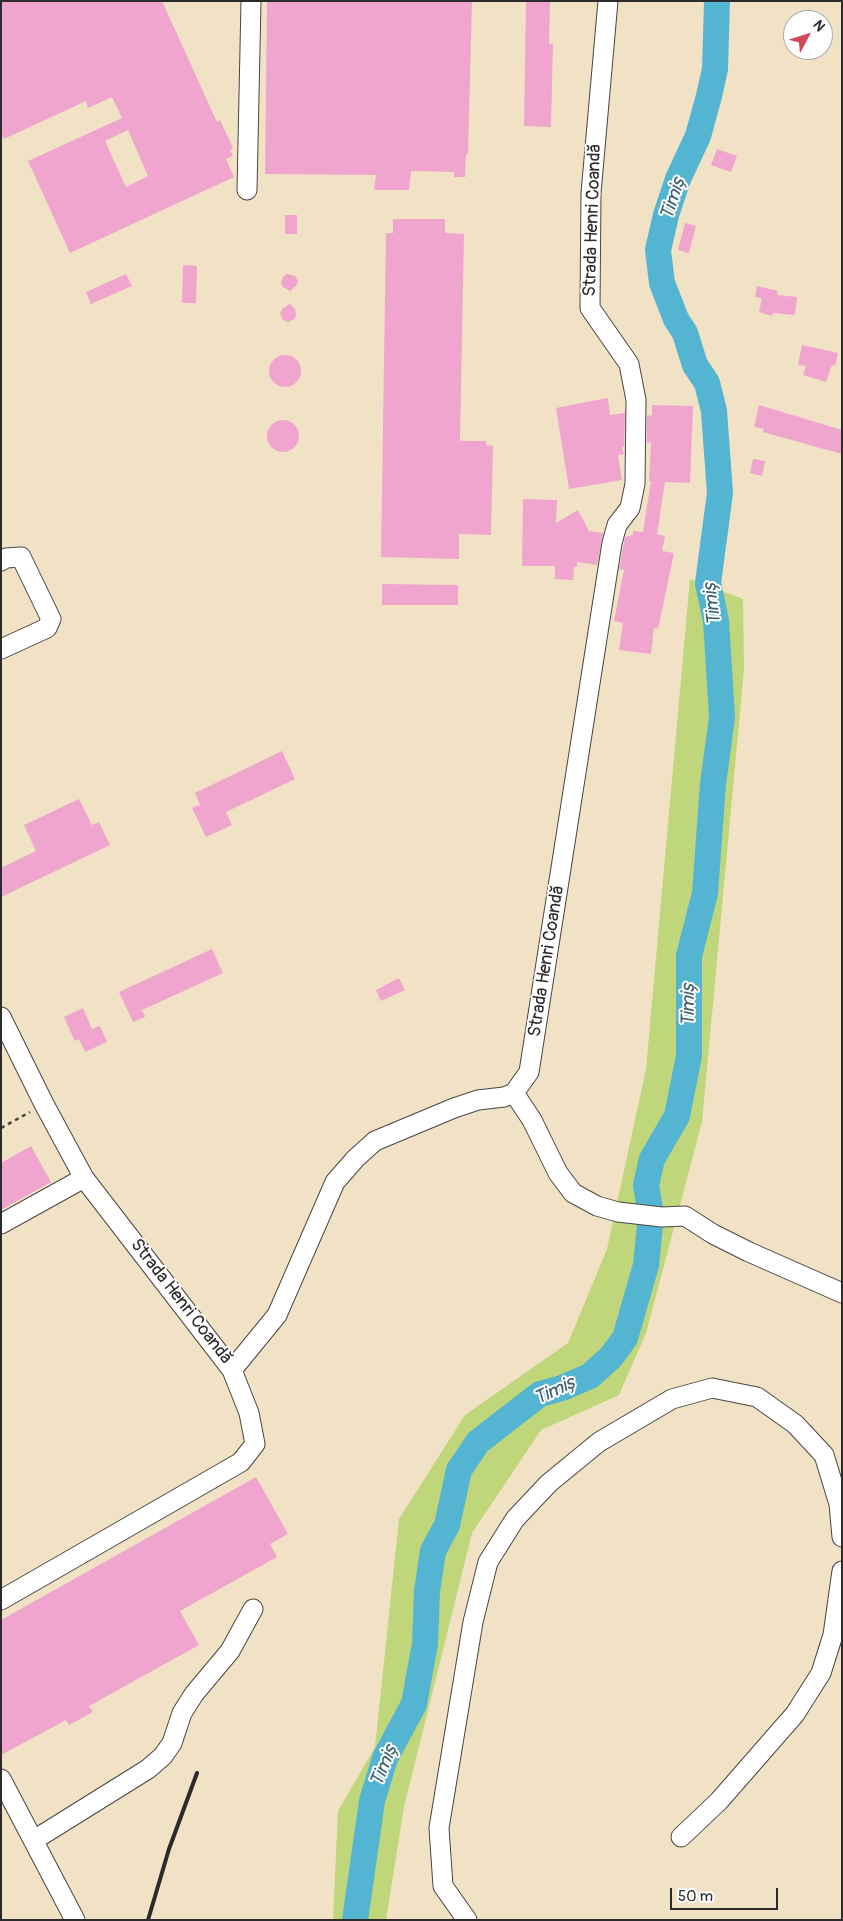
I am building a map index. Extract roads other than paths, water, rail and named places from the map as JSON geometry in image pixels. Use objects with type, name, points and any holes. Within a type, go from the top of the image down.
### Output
[{"type":"street","points":[[247,190],[252,1]]},
{"type":"street","name":"Strada Henri Coandă","points":[[1,1017],[44,1104],[84,1178],[232,1370],[277,1315],[335,1182],[356,1158],[374,1141],[392,1133],[478,1100],[514,1094],[529,1072],[612,543],[617,525],[630,508],[635,484],[636,400],[629,364],[590,308],[591,193],[608,1]]},
{"type":"street","points":[[1,561],[6,558],[21,558],[51,619],[47,628],[1,649]]},
{"type":"street","points":[[514,1094],[532,1120],[558,1173],[574,1193],[597,1206],[618,1212],[662,1217],[685,1216],[713,1234],[749,1252],[842,1293]]},
{"type":"street","points":[[1,1224],[84,1178]]},
{"type":"street","points":[[1,1600],[241,1462],[255,1444],[249,1413],[232,1370]]},
{"type":"street","points":[[467,1920],[442,1886],[438,1828],[473,1622],[488,1562],[514,1519],[549,1483],[599,1442],[672,1399],[712,1388],[757,1397],[795,1424],[824,1456],[839,1504],[842,1537]]},
{"type":"street","points":[[681,1837],[719,1801],[794,1714],[821,1673],[833,1635],[842,1571]]},
{"type":"street","points":[[34,1840],[148,1769],[163,1756],[172,1743],[182,1713],[194,1694],[230,1651],[253,1609]]},
{"type":"street","points":[[1,1779],[75,1920]]},
{"type":"waterway","name":"Timiș","points":[[355,1920],[372,1801],[385,1758],[414,1704],[425,1644],[427,1591],[433,1551],[447,1525],[459,1470],[478,1442],[540,1394],[562,1388],[590,1376],[611,1357],[625,1338],[646,1265],[651,1215],[646,1185],[652,1159],[677,1116],[689,1056],[689,956],[705,893],[713,784],[722,717],[716,621],[708,583],[720,493],[714,411],[707,383],[695,365],[685,333],[676,319],[662,283],[658,250],[666,215],[678,179],[698,136],[709,96],[715,69],[717,1]]},
{"type":"railway","points":[[148,1920],[169,1849],[197,1773]]}]
